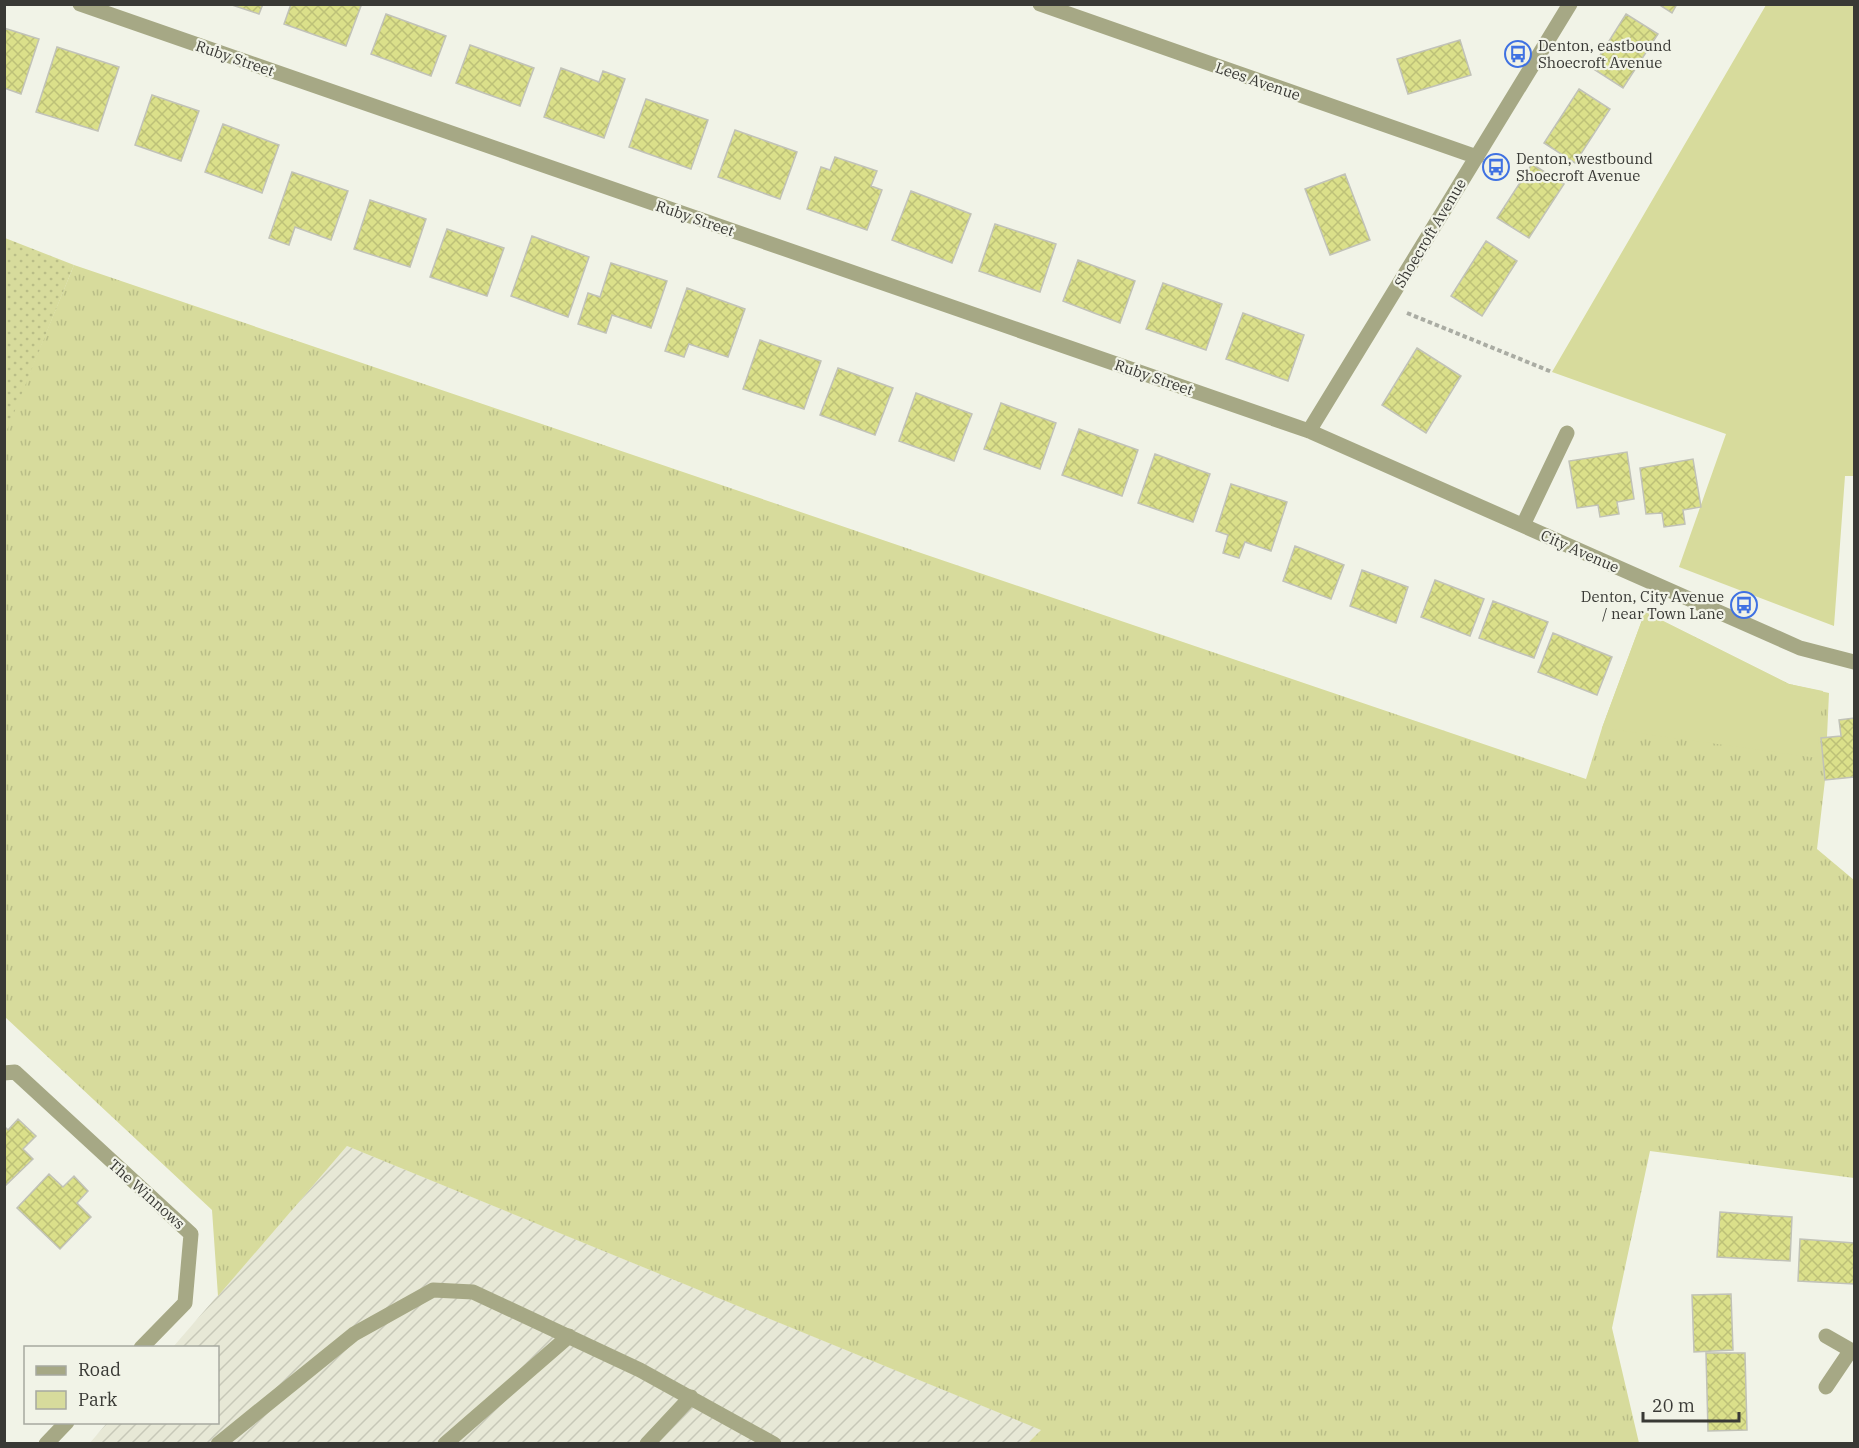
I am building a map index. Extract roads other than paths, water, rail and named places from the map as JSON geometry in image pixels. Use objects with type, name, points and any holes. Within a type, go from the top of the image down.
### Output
[{"type":"street","name":"Ruby Street","points":[[80,4],[1309,431]]},
{"type":"street","name":"Lees Avenue","points":[[1040,4],[1477,157]]},
{"type":"street","name":"Shoecroft Avenue","points":[[1309,431],[1570,4]]},
{"type":"street","name":"City Avenue","points":[[1309,431],[1800,648],[1854,662]]},
{"type":"street","points":[[1522,525],[1567,433]]},
{"type":"street","name":"The Winnows","points":[[4,1073],[15,1072],[190,1234],[185,1303],[142,1346]]},
{"type":"street","points":[[218,1443],[354,1334],[433,1290],[473,1292],[640,1370],[774,1443]]},
{"type":"street","points":[[445,1443],[569,1336]]},
{"type":"street","points":[[1826,1336],[1852,1351],[1826,1387]]},
{"type":"street","points":[[646,1443],[691,1397]]},
{"type":"street","points":[[46,1443],[65,1424]]},
{"type":"place","name":"Denton, eastbound Shoecroft Avenue","points":[[1518,54]]},
{"type":"place","name":"Denton, westbound Shoecroft Avenue","points":[[1496,167]]},
{"type":"place","name":"Denton, City Avenue / near Town Lane","points":[[1744,605]]}]
